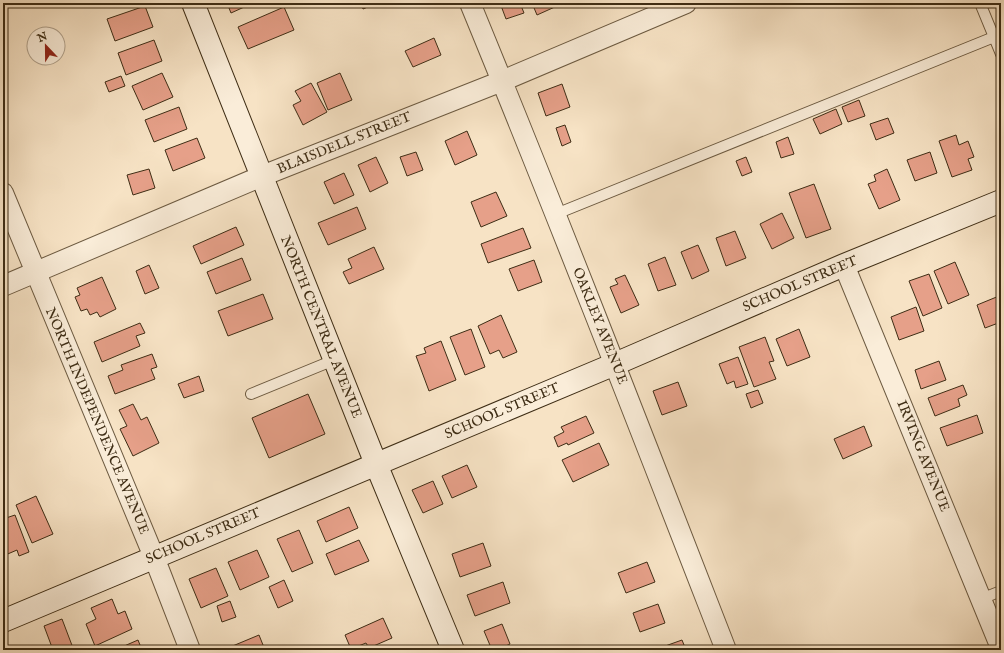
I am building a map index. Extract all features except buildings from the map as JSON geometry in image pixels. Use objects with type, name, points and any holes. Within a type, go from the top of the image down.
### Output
[{"type":"main road","name":"NORTH CENTRAL AVENUE","points":[[193,3],[334,360],[453,650]]},
{"type":"main road","name":"SCHOOL STREET","points":[[3,621],[615,364],[844,265],[1001,201]]},
{"type":"street","name":"OAKLEY AVENUE","points":[[470,3],[556,214],[726,650]]},
{"type":"street","name":"BLAISDELL STREET","points":[[3,286],[262,176],[502,81],[686,3]]},
{"type":"street","name":"NORTH INDEPENDENCE AVENUE","points":[[3,193],[154,557],[190,650]]},
{"type":"street","name":"IRVING AVENUE","points":[[844,265],[1001,648]]},
{"type":"lane","points":[[980,3],[1001,54]]},
{"type":"lane","points":[[556,214],[994,37]]},
{"type":"lane","points":[[252,394],[334,360]]},
{"type":"lane","points":[[981,599],[1001,591]]}]
